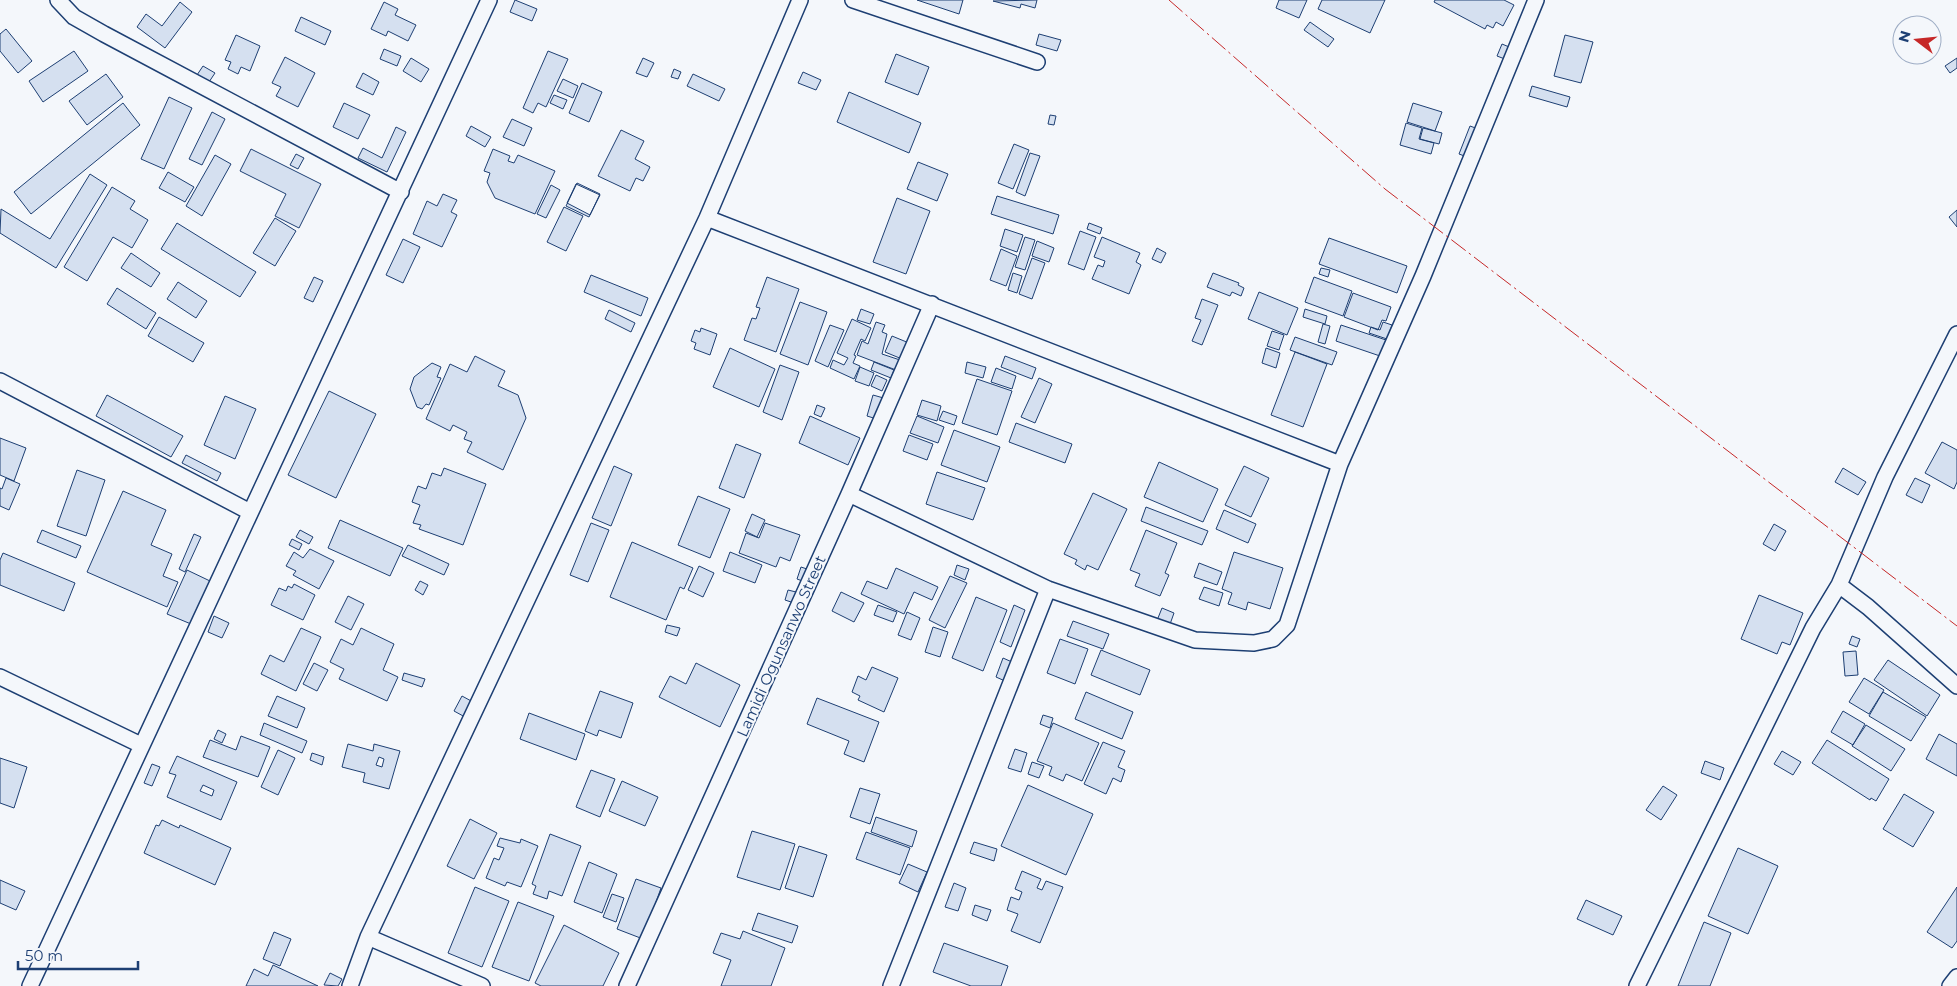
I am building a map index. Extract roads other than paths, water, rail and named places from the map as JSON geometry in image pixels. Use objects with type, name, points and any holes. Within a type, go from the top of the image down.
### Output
[{"type":"street","points":[[58,0],[74,17],[104,34],[401,192]]},
{"type":"street","points":[[30,986],[489,0]]},
{"type":"street","points":[[350,986],[368,937],[707,218],[800,0]]},
{"type":"street","points":[[853,0],[1037,62]]},
{"type":"street","points":[[849,494],[1048,589],[1195,640],[1254,643],[1273,639],[1286,626],[1340,464],[1423,276],[1536,0]]},
{"type":"street","points":[[707,218],[1340,464]]},
{"type":"street","name":"Lamidi Ogunsanwo Street","points":[[627,986],[849,494],[932,304]]},
{"type":"street","points":[[1637,986],[1813,628],[1839,585],[1885,476],[1957,334]]},
{"type":"street","points":[[0,381],[250,512]]},
{"type":"street","points":[[1839,585],[1868,607],[1957,686]]},
{"type":"street","points":[[891,986],[1048,589]]},
{"type":"street","points":[[0,677],[141,745]]},
{"type":"street","points":[[368,937],[482,986]]},
{"type":"street","points":[[1950,986],[1957,977]]}]
